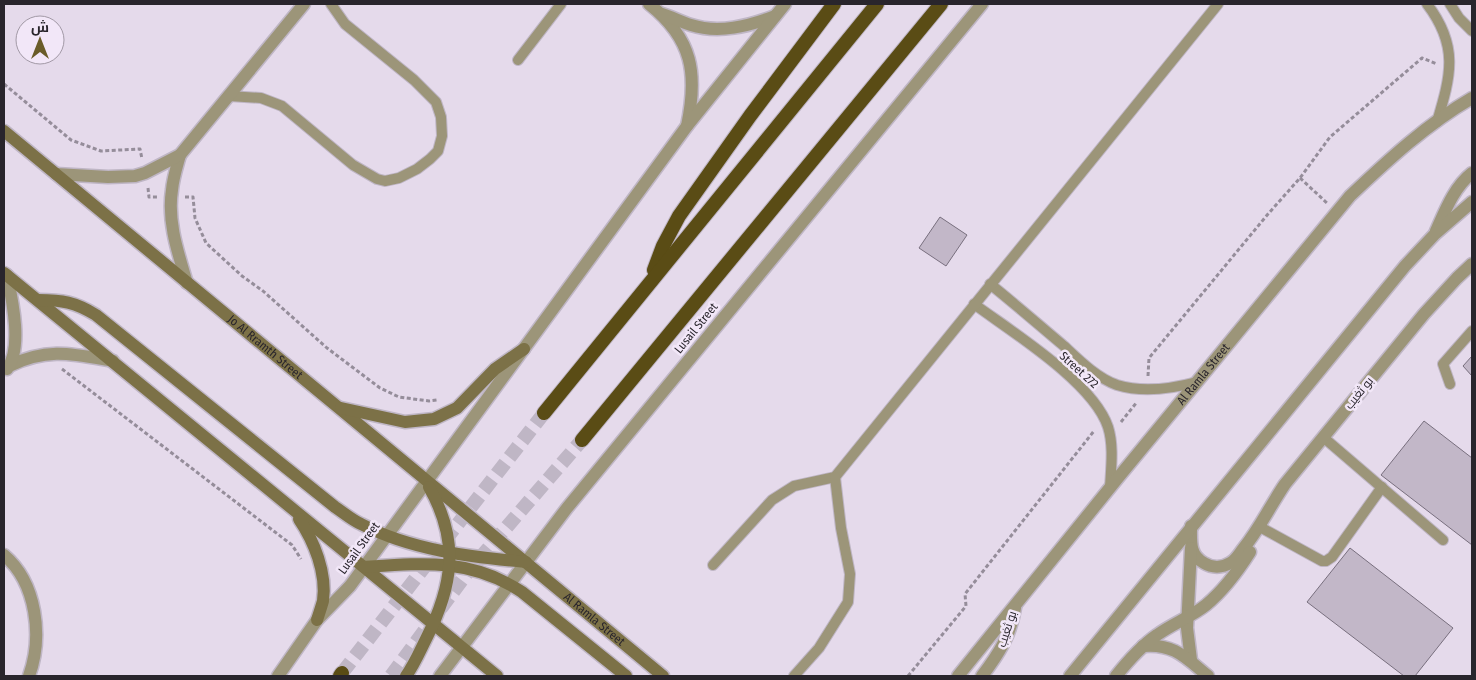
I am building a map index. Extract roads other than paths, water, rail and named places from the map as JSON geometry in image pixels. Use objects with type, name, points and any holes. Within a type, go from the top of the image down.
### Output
[{"type":"highway","points":[[649,283],[679,216],[750,116],[834,4]]},
{"type":"highway","points":[[544,413],[877,4]]},
{"type":"highway","name":"Lusail Street","points":[[582,440],[941,4]]},
{"type":"main road","name":"Jo Al Rramth Street","points":[[4,131],[526,562]]},
{"type":"main road","points":[[5,274],[497,676]]},
{"type":"main road","points":[[38,300],[66,301],[96,315],[336,507],[359,523],[418,545],[492,559],[526,562]]},
{"type":"main road","points":[[337,407],[404,422],[434,419],[457,408],[495,369],[524,348]]},
{"type":"main road","points":[[406,676],[434,624],[445,596],[449,565],[449,551],[442,515],[426,481]]},
{"type":"main road","points":[[292,508],[306,529],[316,551],[322,575],[323,600],[317,620]]},
{"type":"main road","name":"Al Ramla Street","points":[[526,562],[663,676]]},
{"type":"main road","points":[[364,567],[414,563],[471,568],[509,584],[540,606],[626,676]]},
{"type":"street","points":[[56,174],[108,177],[135,176],[145,173],[180,155],[304,4]]},
{"type":"street","points":[[649,4],[660,13],[680,38],[689,57],[692,101],[688,126]]},
{"type":"street","name":"Lusail Street","points":[[278,676],[317,620],[350,586],[688,126],[784,4]]},
{"type":"street","name":"Lusail Street","points":[[440,676],[567,508],[982,4]]},
{"type":"street","points":[[660,13],[692,26],[719,29],[745,26],[775,16]]},
{"type":"street","name":"Al Ramla Street","points":[[958,676],[1336,211],[1385,162],[1472,98]]},
{"type":"street","points":[[180,155],[170,205],[177,250],[187,283]]},
{"type":"street","points":[[1435,234],[1452,198],[1463,181],[1472,173]]},
{"type":"street","points":[[1070,676],[1380,296],[1435,234],[1472,202]]},
{"type":"street","name":"بو ثغيب","points":[[1116,676],[1143,646],[1205,605],[1226,585],[1250,551],[1275,498],[1285,484],[1424,314],[1472,264]]},
{"type":"street","points":[[5,274],[13,308],[14,325],[14,347],[6,370]]},
{"type":"street","points":[[6,370],[29,358],[42,354],[72,354],[113,361]]},
{"type":"street","points":[[1191,526],[1187,617],[1187,639],[1191,660]]},
{"type":"street","name":"بو ثغيب","points":[[1191,545],[1193,552],[1203,562],[1209,565],[1223,566],[1234,560],[1259,529]]},
{"type":"street","points":[[4,555],[19,573],[28,588],[32,601],[35,622],[35,649],[29,676]]},
{"type":"street","name":"بو ثغيب","points":[[982,676],[1000,652],[1013,618],[1015,605]]},
{"type":"street","points":[[1143,646],[1168,647],[1191,660],[1208,676]]},
{"type":"lane","points":[[229,96],[261,98],[282,106],[353,165],[377,179],[399,178],[417,169],[430,159],[438,151],[442,136],[441,117],[436,102],[414,80],[345,24],[331,4]]},
{"type":"lane","points":[[518,60],[561,4]]},
{"type":"lane","points":[[713,565],[772,500],[794,486],[834,477],[1218,4]]},
{"type":"lane","points":[[1426,4],[1436,17],[1445,36],[1449,54],[1450,69],[1448,83],[1437,122]]},
{"type":"lane","points":[[1450,4],[1459,18],[1472,31]]},
{"type":"lane","name":"Street 272","points":[[990,284],[1089,368],[1114,384],[1147,389],[1169,388],[1197,382]]},
{"type":"lane","name":"Street 272","points":[[974,304],[1076,381],[1096,403],[1110,436],[1112,459],[1110,488]]},
{"type":"lane","points":[[1450,384],[1443,364],[1472,332]]},
{"type":"lane","points":[[1324,436],[1443,540]]},
{"type":"lane","points":[[794,676],[819,648],[848,602],[850,574],[834,477]]},
{"type":"lane","points":[[1259,529],[1322,561],[1326,561],[1332,557],[1382,487]]},
{"type":"tunnel","points":[[342,673],[544,413]]},
{"type":"tunnel","points":[[391,676],[467,573],[582,440]]}]
